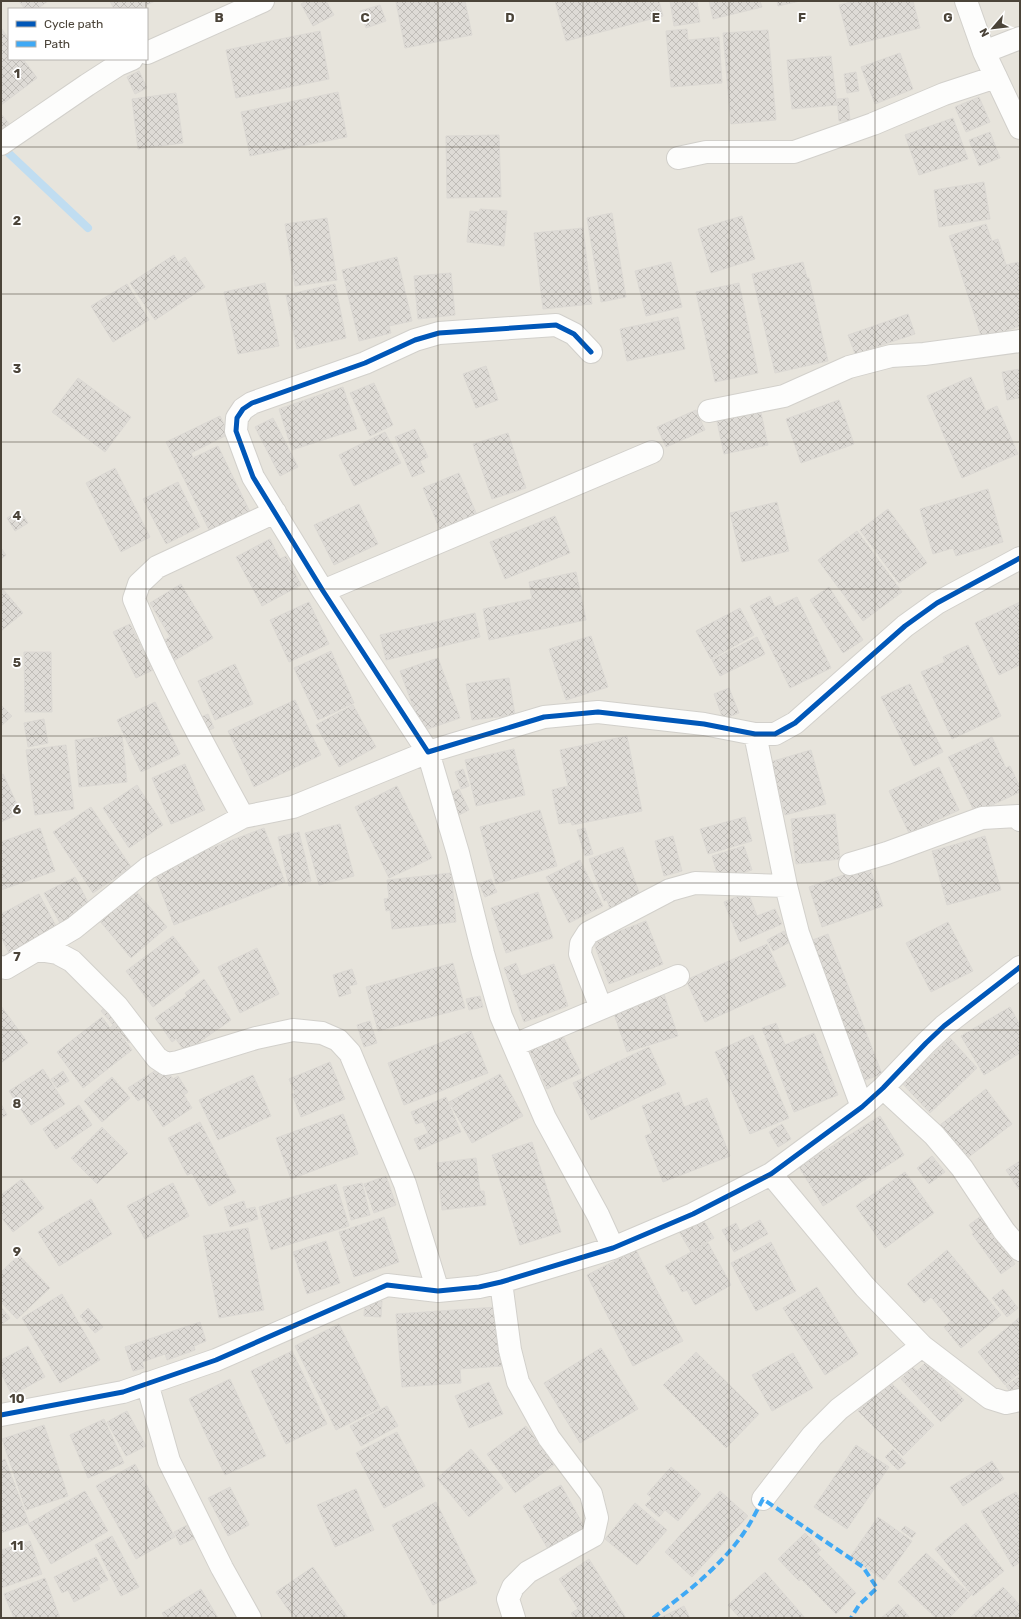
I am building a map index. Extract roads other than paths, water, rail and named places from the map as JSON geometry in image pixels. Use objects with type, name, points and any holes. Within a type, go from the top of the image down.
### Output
[{"type":"street","points":[[148,52],[263,1]]},
{"type":"street","points":[[966,1],[984,52],[1020,128]]},
{"type":"street","points":[[984,52],[1020,38]]},
{"type":"street","points":[[1,144],[87,85],[118,65],[130,60]]},
{"type":"street","points":[[678,158],[706,152],[794,152],[873,124],[944,94],[996,77]]},
{"type":"street","points":[[591,352],[574,334],[556,325],[439,333],[416,340],[365,363],[252,403],[243,409],[237,418],[236,431],[253,477],[323,591],[428,752],[458,853],[483,953],[501,1016],[545,1118],[598,1215],[613,1248]]},
{"type":"street","points":[[710,411],[784,396],[849,367],[891,356],[924,354],[1020,341]]},
{"type":"street","points":[[323,591],[652,452]]},
{"type":"street","points":[[243,817],[198,735],[152,643],[134,599],[139,584],[158,567],[275,512]]},
{"type":"street","points":[[1,967],[6,968],[39,950],[74,928],[148,868],[243,817],[293,807],[428,752],[544,717],[598,712],[704,724],[755,734],[774,734],[795,723],[905,626],[937,603],[1020,558]]},
{"type":"street","points":[[755,734],[786,886],[798,933],[862,1107]]},
{"type":"street","points":[[850,864],[887,853],[982,818],[1018,816],[1020,820]]},
{"type":"street","points":[[601,1008],[580,954],[581,944],[588,933],[670,890],[695,883],[786,886]]},
{"type":"street","points":[[39,950],[57,953],[72,961],[117,1006],[157,1058],[166,1064],[178,1062],[256,1038],[293,1030],[322,1033],[338,1040],[350,1053],[405,1184],[438,1291]]},
{"type":"street","points":[[1,1415],[123,1392],[216,1360],[387,1285],[438,1291],[479,1287],[501,1282],[613,1248],[693,1214],[771,1174],[862,1107],[883,1088],[944,1026],[1020,967]]},
{"type":"street","points":[[514,1045],[678,976]]},
{"type":"street","points":[[883,1088],[934,1135],[962,1168],[1004,1231],[1020,1250]]},
{"type":"street","points":[[771,1174],[865,1287],[922,1346],[990,1398],[1006,1403],[1020,1400]]},
{"type":"street","points":[[501,1282],[510,1350],[518,1382],[549,1438],[591,1494],[597,1518],[593,1536],[528,1572],[513,1587],[508,1599],[514,1618]]},
{"type":"street","points":[[764,1499],[812,1436],[840,1409],[922,1346]]},
{"type":"street","points":[[147,1383],[169,1461],[222,1568],[250,1618]]},
{"type":"waterway","points":[[1,146],[88,228]]}]
